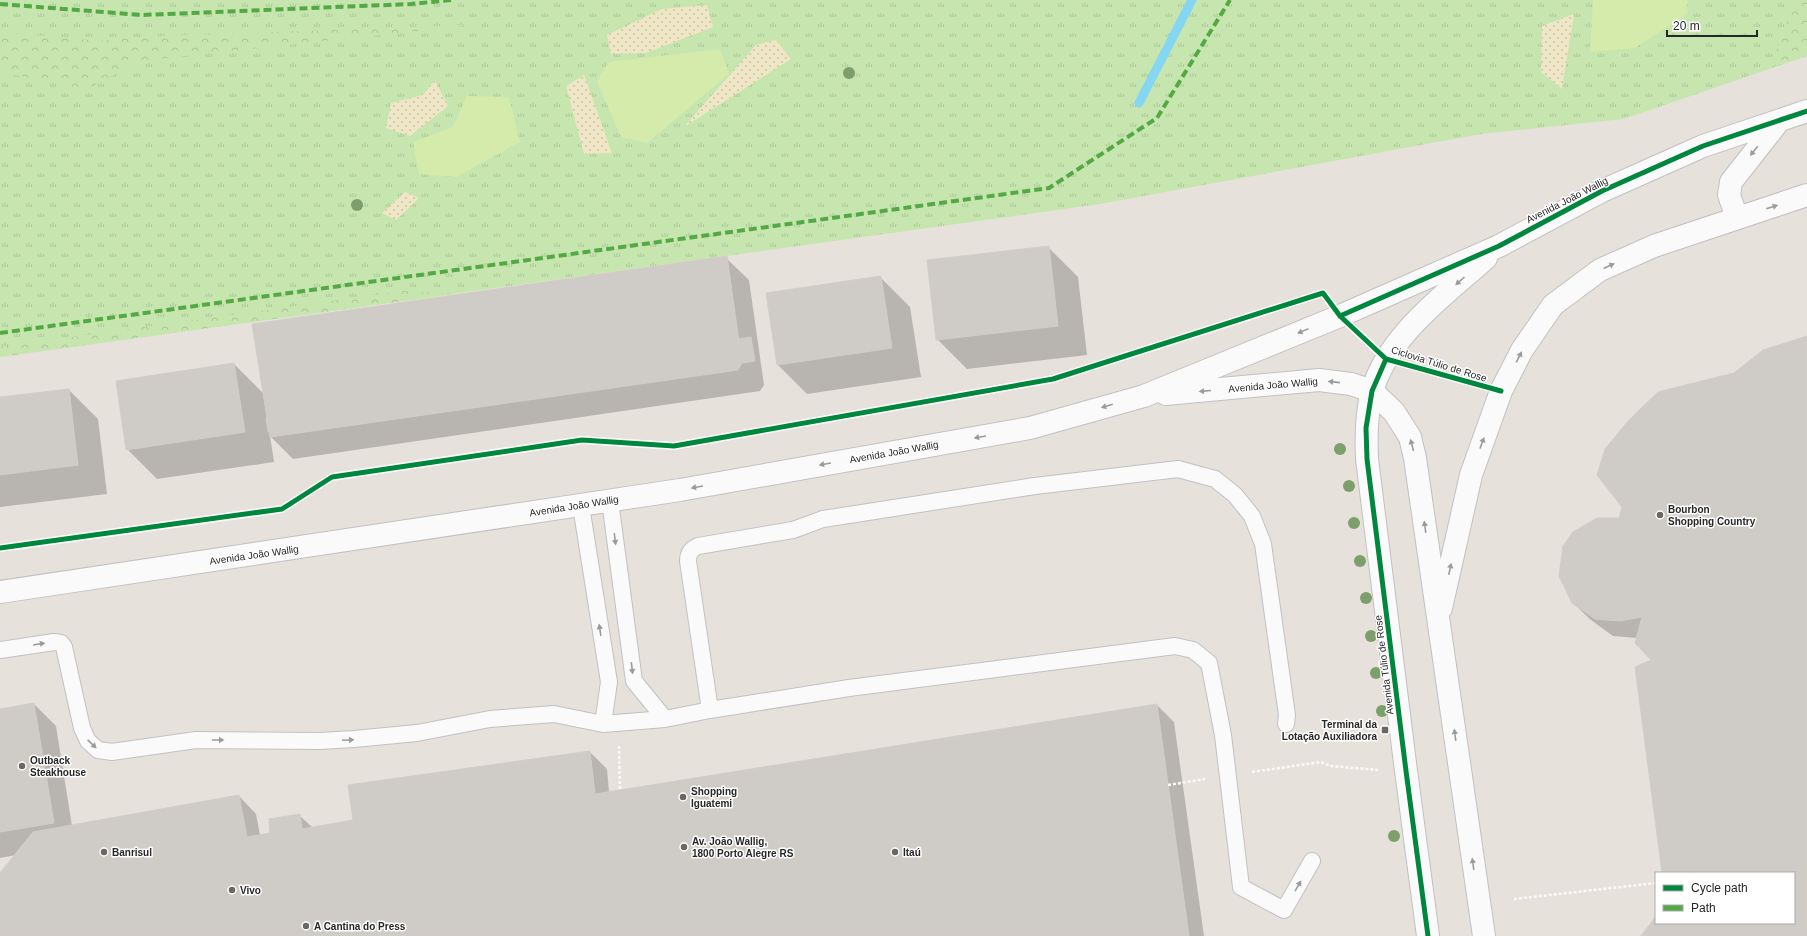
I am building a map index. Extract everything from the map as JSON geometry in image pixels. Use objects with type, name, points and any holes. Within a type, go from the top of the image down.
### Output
[{"type":"main road","name":"Avenida João Wallig","points":[[0,592],[581,506],[1030,428],[1144,396],[1340,316],[1499,246],[1602,191],[1689,152],[1807,111]]},
{"type":"main road","points":[[1737,218],[1729,195],[1730,182],[1779,121]]},
{"type":"main road","points":[[1438,621],[1471,475],[1501,391],[1522,350],[1553,305],[1600,270],[1654,246],[1807,195]]},
{"type":"main road","name":"Avenida João Wallig","points":[[1144,396],[1320,380],[1351,384],[1372,392],[1386,359],[1413,324],[1499,246]]},
{"type":"main road","points":[[1372,392],[1394,412],[1410,437],[1415,458],[1484,936]]},
{"type":"main road","name":"Avenida Túlio de Rose","points":[[1372,392],[1366,428],[1367,459],[1428,936]]},
{"type":"lane","points":[[710,710],[688,561],[688,554],[692,549],[698,546],[793,530],[823,519],[1035,486],[1178,469],[1215,479],[1236,495],[1252,516],[1263,544],[1287,715],[1286,724]]},
{"type":"lane","points":[[610,501],[634,681],[665,719]]},
{"type":"lane","points":[[581,506],[609,682],[603,724]]},
{"type":"lane","points":[[0,650],[54,642],[61,643],[64,647],[82,728],[88,741],[98,750],[112,752],[196,740],[354,740],[417,733],[490,719],[554,714],[603,724],[665,719],[710,710],[849,688],[1175,646],[1193,650],[1208,663],[1223,735],[1241,887],[1284,910],[1312,861]]},
{"type":"path","points":[[1168,784],[1321,762],[1330,766],[1406,771]]},
{"type":"path","points":[[1514,899],[1655,883]]},
{"type":"green space","points":[[0,0],[1807,0],[1807,56],[1624,119],[1481,134],[1100,204],[0,357]]},
{"type":"green space","points":[[1593,0],[1687,0],[1688,13],[1635,48],[1590,52]]},
{"type":"green space","points":[[1795,0],[1807,0],[1807,56],[1770,68]]},
{"type":"green space","points":[[472,25],[139,61],[86,90],[0,72],[0,32],[99,41],[139,37]]},
{"type":"green space","points":[[720,49],[729,74],[647,143],[621,137],[597,81],[609,62]]},
{"type":"green space","points":[[467,96],[509,97],[520,142],[456,177],[419,174],[413,142],[453,127]]},
{"type":"green space","points":[[403,291],[455,294],[0,357],[0,347]]},
{"type":"sand","points":[[707,5],[713,27],[646,53],[611,54],[607,35],[662,9]]},
{"type":"sand","points":[[1574,14],[1562,89],[1541,72],[1542,26]]},
{"type":"sand","points":[[776,40],[791,59],[684,127],[756,45]]},
{"type":"sand","points":[[584,75],[612,153],[584,154],[566,86]]},
{"type":"sand","points":[[435,80],[448,106],[410,136],[386,128],[391,103],[423,95]]},
{"type":"sand","points":[[405,192],[419,198],[396,220],[382,213]]},
{"type":"building","points":[[1049,246],[1058,326],[936,340],[927,260]]},
{"type":"building","points":[[727,256],[742,363],[738,370],[270,437],[252,324]]},
{"type":"building","points":[[881,276],[892,348],[777,365],[766,293]]},
{"type":"building","points":[[283,327],[286,355],[282,359],[271,360],[266,338],[273,337],[272,328]]},
{"type":"building","points":[[1807,336],[1807,936],[1641,936],[1655,917],[1655,924],[1795,924],[1795,872],[1662,872],[1635,667],[1651,660],[1635,643],[1642,617],[1620,621],[1595,619],[1572,603],[1559,576],[1563,546],[1573,532],[1597,518],[1619,518],[1622,507],[1597,475],[1605,449],[1629,420],[1658,392],[1734,373],[1763,350]]},
{"type":"building","points":[[751,337],[755,361],[743,363],[738,339]]},
{"type":"building","points":[[234,363],[245,432],[126,450],[116,381]]},
{"type":"building","points":[[69,389],[78,465],[0,475],[0,397]]},
{"type":"building","points":[[285,415],[287,429],[268,432],[266,418]]},
{"type":"building","name":"Outback Steakhouse","points":[[34,703],[54,823],[0,832],[0,709]]},
{"type":"building","points":[[1157,704],[1189,936],[0,936],[0,873],[33,832],[239,795],[247,837],[270,833],[269,819],[300,814],[302,829],[353,820],[348,785],[590,751],[595,794]]},
{"type":"waterway","points":[[1139,103],[1192,0]]},
{"type":"marked path","points":[[0,4],[142,15],[411,4],[451,0]]},
{"type":"marked path","points":[[0,333],[1049,188],[1157,118],[1230,0]]},
{"type":"cycle path","points":[[1340,316],[1499,246],[1602,191],[1703,146],[1807,111]]},
{"type":"cycle path","name":"Ciclovia Túlio de Rose","points":[[0,548],[282,509],[332,477],[582,440],[674,446],[1053,379],[1323,293],[1340,316],[1386,359],[1501,391]]},
{"type":"cycle path","name":"Ciclovia Túlio de Rose","points":[[1386,359],[1372,391],[1366,428],[1367,459],[1428,936]]},
{"type":"place","name":"Bourbon Shopping Country","points":[[1660,515]]},
{"type":"place","name":"Terminal da Lotação Auxiliadora","points":[[1385,730]]},
{"type":"place","name":"Outback Steakhouse","points":[[22,766]]},
{"type":"place","name":"Shopping Iguatemi","points":[[683,797]]},
{"type":"place","name":"Av. João Wallig, 1800 Porto Alegre RS","points":[[684,847]]},
{"type":"place","name":"Banrisul","points":[[104,852]]},
{"type":"place","name":"Itaú","points":[[895,852]]},
{"type":"place","name":"Vivo","points":[[232,890]]},
{"type":"place","name":"A Cantina do Press","points":[[306,926]]}]
